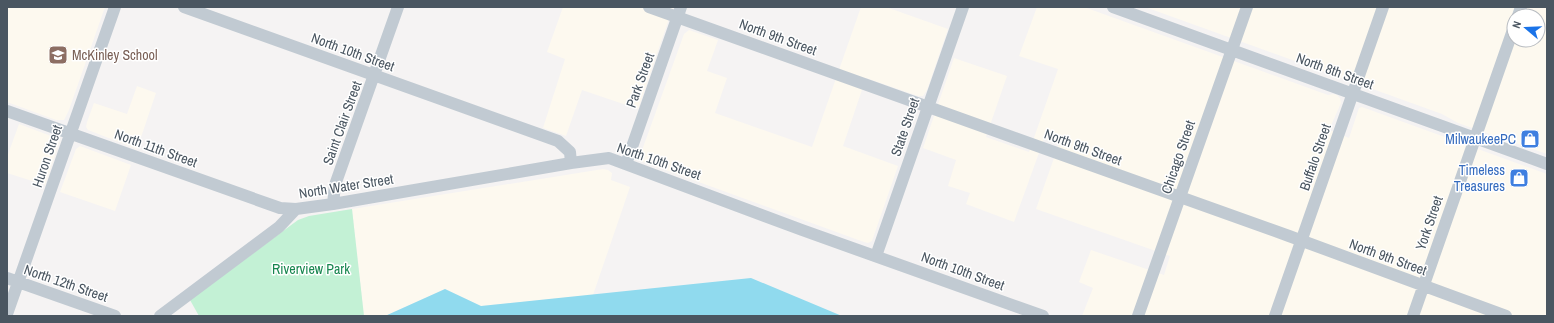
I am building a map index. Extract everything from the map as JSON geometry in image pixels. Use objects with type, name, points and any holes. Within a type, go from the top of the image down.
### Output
[{"type":"street","name":"Huron Street","points":[[7,314],[13,280],[71,134],[115,7]]},
{"type":"street","name":"North 10th Street","points":[[184,7],[558,141],[570,152],[571,163],[609,158],[1044,316]]},
{"type":"street","name":"Saint Clair Street","points":[[333,204],[335,185],[398,7]]},
{"type":"street","name":"North 9th Street","points":[[649,7],[680,12],[928,108],[1506,316]]},
{"type":"street","name":"State Street","points":[[876,256],[963,7]]},
{"type":"street","name":"North 8th Street","points":[[1113,7],[1547,164]]},
{"type":"street","name":"Chicago Street","points":[[1138,316],[1247,7]]},
{"type":"street","name":"Buffalo Street","points":[[1275,316],[1383,7]]},
{"type":"street","name":"Park Street","points":[[626,164],[680,12]]},
{"type":"street","name":"York Street","points":[[1413,316],[1507,48]]},
{"type":"street","name":"North 11th Street","points":[[7,111],[280,208],[296,209]]},
{"type":"street","name":"North Water Street","points":[[160,316],[279,227],[296,209],[571,163]]},
{"type":"street","name":"North 12th Street","points":[[13,280],[115,316]]},
{"type":"shaded area","points":[[7,7],[105,7],[69,110],[64,120],[56,120],[7,102]]},
{"type":"shaded area","points":[[563,7],[673,7],[638,109],[582,90],[566,136],[543,128],[565,59],[547,52]]},
{"type":"shaded area","points":[[861,7],[886,7],[948,29],[927,90],[923,96],[918,96],[866,78],[843,146],[898,166],[872,241],[868,243],[864,242],[641,161],[641,153],[684,34],[689,30],[718,40],[707,71],[727,78],[715,113],[812,147]]},
{"type":"shaded area","points":[[1037,7],[1084,7],[1328,95],[1337,95],[1340,98],[1341,103],[1329,130],[1349,138],[1359,108],[1362,107],[1547,174],[1547,316],[1082,316],[1093,288],[1079,282],[1091,250],[1164,275],[1170,256],[1036,209],[1059,144],[1044,139],[1014,222],[966,204],[970,193],[948,186],[956,160],[923,148],[954,58],[1007,76],[986,137],[1029,152],[1058,69],[1019,56]]},
{"type":"shaded area","points":[[1145,7],[1547,7],[1547,154],[1458,123],[1442,114]]},
{"type":"shaded area","points":[[137,86],[156,93],[137,149],[88,130],[86,127],[87,122],[94,103],[127,114]]},
{"type":"shaded area","points":[[19,124],[59,140],[45,185],[7,173],[7,157]]},
{"type":"shaded area","points":[[80,146],[131,165],[115,211],[60,192],[76,149]]},
{"type":"shaded area","points":[[603,169],[612,173],[611,180],[630,187],[593,295],[481,306],[445,289],[385,316],[364,316],[352,209]]},
{"type":"green space","name":"Riverview Park","points":[[352,209],[364,316],[199,316],[190,300],[298,220],[309,216]]},
{"type":"water","points":[[751,278],[842,316],[385,316],[445,289],[481,306]]},
{"type":"place","name":"McKinley School","points":[[58,55]]},
{"type":"place","name":"MilwaukeePC","points":[[1530,139]]},
{"type":"place","name":"Timeless Treasures","points":[[1519,178]]}]
